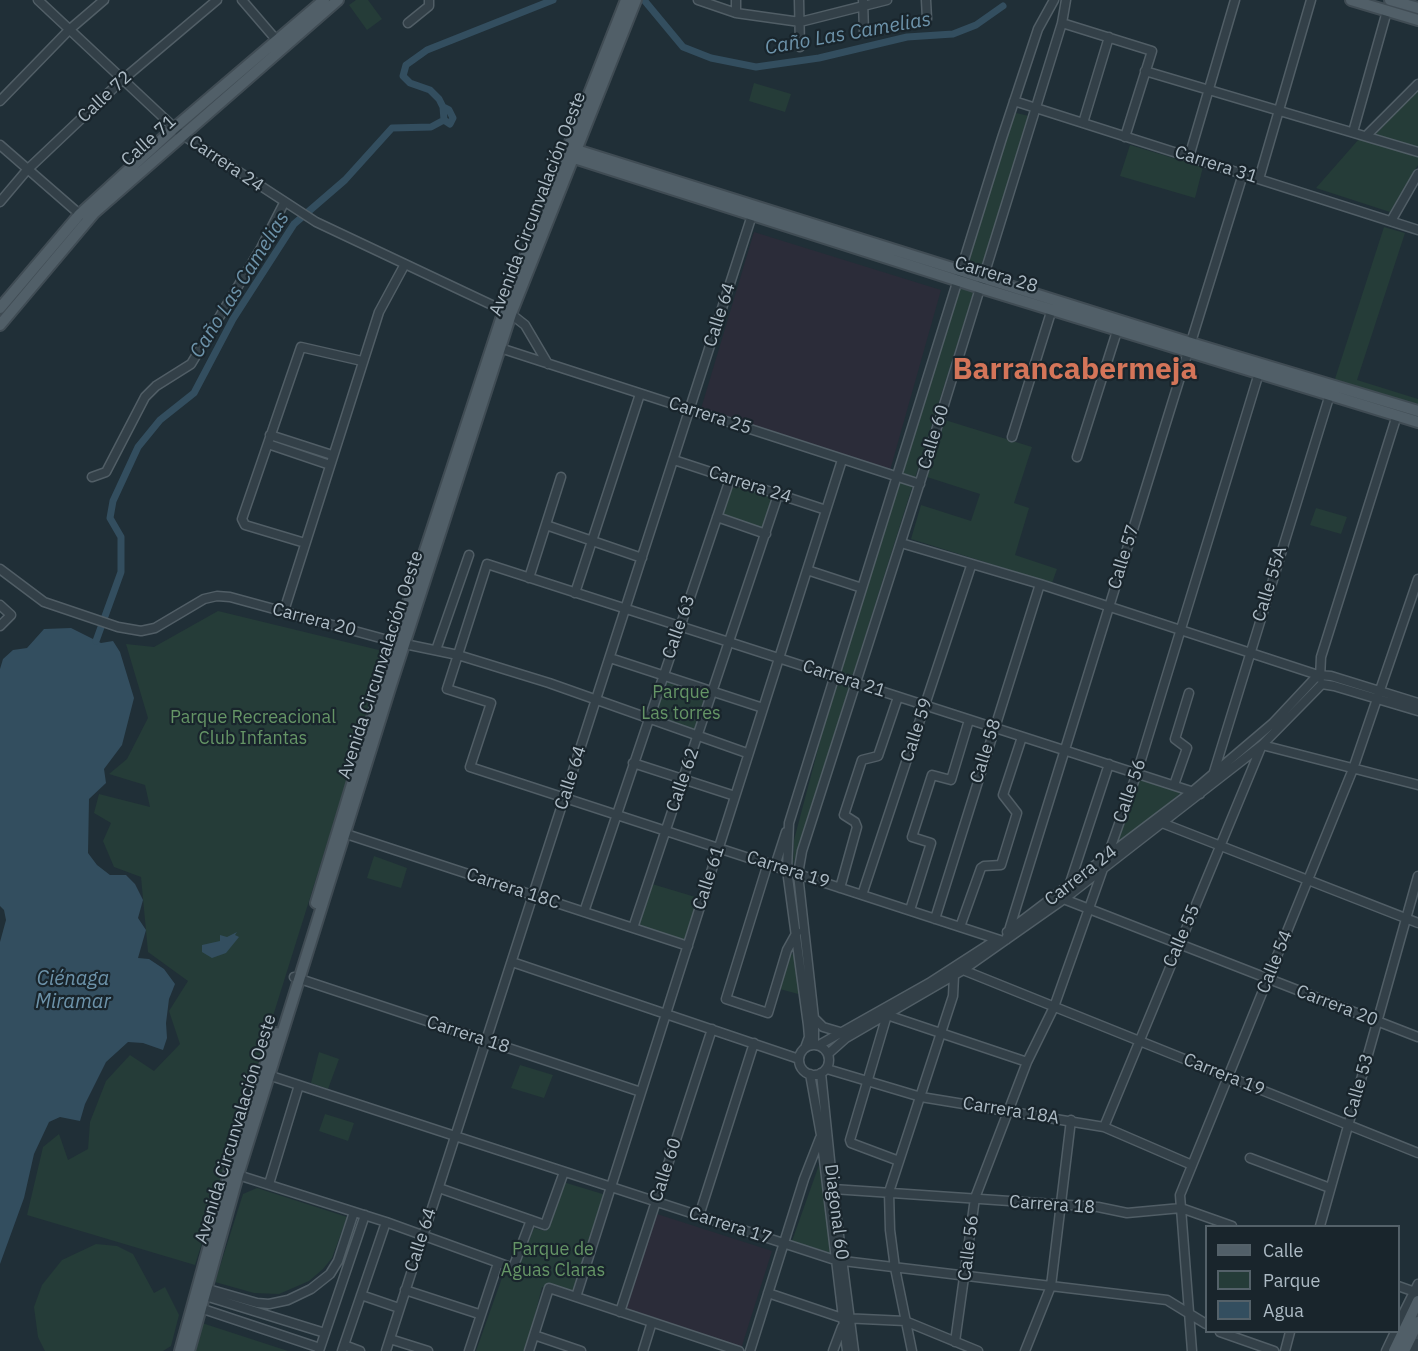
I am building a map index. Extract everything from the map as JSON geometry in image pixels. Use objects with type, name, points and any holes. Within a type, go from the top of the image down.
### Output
[{"type":"main road","name":"Calle 71","points":[[279,44],[324,0]]},
{"type":"main road","name":"Calle 71","points":[[2,315],[83,218],[177,131],[279,44],[338,0]]},
{"type":"main road","name":"Avenida Circunvalación Oeste","points":[[571,152],[626,0]]},
{"type":"main road","name":"Avenida Circunvalación Oeste","points":[[189,1351],[200,1308],[200,1291],[266,1074],[399,643],[507,312],[571,152],[636,0]]},
{"type":"main road","points":[[1351,0],[1418,8]]},
{"type":"main road","points":[[1388,5],[1418,20]]},
{"type":"main road","name":"Carrera 28","points":[[571,152],[1190,348],[1331,390],[1418,422]]},
{"type":"main road","name":"Carrera 28","points":[[981,282],[1052,309],[1190,348],[1259,373],[1418,411]]},
{"type":"main road","name":"Avenida Circunvalación Oeste","points":[[399,643],[500,348],[507,312]]},
{"type":"main road","name":"Avenida Circunvalación Oeste","points":[[180,1351],[238,1175],[266,1074]]},
{"type":"main road","points":[[1394,1351],[1417,1292]]},
{"type":"main road","points":[[1404,1351],[1418,1322]]},
{"type":"street","name":"Carrera 24","points":[[38,0],[177,131],[284,203],[316,222],[507,312]]},
{"type":"street","points":[[0,101],[69,30],[104,0]]},
{"type":"street","name":"Calle 72","points":[[0,202],[27,170],[122,81],[217,0]]},
{"type":"street","points":[[242,0],[279,44]]},
{"type":"street","points":[[408,23],[429,6],[429,0]]},
{"type":"street","points":[[698,0],[736,13],[800,22],[863,3],[887,0]]},
{"type":"street","points":[[736,0],[736,13]]},
{"type":"street","points":[[799,0],[800,47]]},
{"type":"street","points":[[926,0],[927,19]]},
{"type":"street","name":"Calle 60","points":[[787,870],[789,823],[834,676],[1014,101],[1038,30],[1054,0]]},
{"type":"street","name":"Calle 60","points":[[798,874],[807,831],[920,484],[1062,23],[1066,0]]},
{"type":"street","points":[[1190,157],[1235,0]]},
{"type":"street","points":[[1259,179],[1311,0]]},
{"type":"street","points":[[863,3],[864,33]]},
{"type":"street","points":[[1353,132],[1388,5]]},
{"type":"street","points":[[1062,23],[1152,51],[1125,137]]},
{"type":"street","points":[[1083,123],[1109,36]]},
{"type":"street","points":[[1145,71],[1418,152]]},
{"type":"street","points":[[1366,136],[1418,84]]},
{"type":"street","name":"Carrera 31","points":[[1014,101],[1418,230]]},
{"type":"street","points":[[0,145],[83,218]]},
{"type":"street","name":"Calle 57","points":[[1003,938],[1244,174]]},
{"type":"street","points":[[1390,221],[1418,174]]},
{"type":"street","points":[[93,477],[106,472],[145,397],[156,386],[191,364],[261,248],[284,203]]},
{"type":"street","name":"Calle 64","points":[[386,1351],[754,210]]},
{"type":"street","points":[[284,611],[379,312],[405,264]]},
{"type":"street","points":[[1012,437],[1052,309]]},
{"type":"street","points":[[507,312],[525,325],[548,364]]},
{"type":"street","points":[[1077,457],[1118,328]]},
{"type":"street","points":[[305,543],[243,523],[301,347],[362,361]]},
{"type":"street","name":"Carrera 25","points":[[500,348],[920,484]]},
{"type":"street","name":"Calle 56","points":[[955,1342],[975,1198],[1027,1062],[1054,1007],[1137,773],[1179,629],[1259,373]]},
{"type":"street","name":"Calle 55A","points":[[1211,784],[1249,652],[1331,390]]},
{"type":"street","points":[[575,592],[640,394]]},
{"type":"street","points":[[1397,415],[1321,657],[1318,675],[1322,684],[1418,703]]},
{"type":"street","points":[[269,440],[332,455]]},
{"type":"street","points":[[269,440],[330,465]]},
{"type":"street","name":"Carrera 24","points":[[674,460],[826,510]]},
{"type":"street","name":"Calle 61","points":[[576,1297],[842,460]]},
{"type":"street","points":[[529,578],[561,477]]},
{"type":"street","name":"Calle 63","points":[[584,912],[730,479]]},
{"type":"street","name":"Calle 62","points":[[633,928],[778,495]]},
{"type":"street","points":[[717,518],[766,534]]},
{"type":"street","points":[[546,525],[642,558]]},
{"type":"street","points":[[901,543],[970,566],[1040,584],[1318,675],[1331,676],[1418,711]]},
{"type":"street","points":[[436,650],[469,555]]},
{"type":"street","name":"Carrera 21","points":[[459,655],[487,564],[1197,792]]},
{"type":"street","name":"Calle 59","points":[[862,895],[970,566]]},
{"type":"street","name":"Carrera 20","points":[[0,569],[44,602],[118,627],[141,631],[155,628],[204,599],[217,596],[284,611],[399,643],[459,655],[744,752]]},
{"type":"street","points":[[807,570],[862,588]]},
{"type":"street","name":"Calle 54","points":[[1192,1351],[1180,1195],[1353,768],[1418,579]]},
{"type":"street","name":"Calle 58","points":[[935,919],[1040,584]]},
{"type":"street","points":[[0,604],[11,615],[0,626]]},
{"type":"street","name":"Carrera 19","points":[[459,655],[447,688],[491,703],[470,767],[935,919],[1003,938]]},
{"type":"street","points":[[610,657],[763,708]]},
{"type":"street","name":"Carrera 24","points":[[828,1054],[846,1038],[963,970],[1003,938],[1103,868],[1162,823],[1197,792],[1213,773],[1273,723],[1318,675]]},
{"type":"street","name":"Carrera 24","points":[[1059,897],[1070,884],[1108,854],[1211,784],[1262,745],[1322,684]]},
{"type":"street","points":[[1174,785],[1187,748],[1175,739],[1189,693]]},
{"type":"street","points":[[840,888],[857,827],[855,822],[844,815],[862,760],[878,756],[898,697]]},
{"type":"street","points":[[910,910],[931,843],[912,837],[932,775],[951,780],[969,720]]},
{"type":"street","points":[[960,927],[981,868],[1001,865],[1017,813],[1003,795],[1022,736]]},
{"type":"street","points":[[1262,745],[1418,785]]},
{"type":"street","name":"Calle 55","points":[[1104,1127],[1138,1040],[1262,745]]},
{"type":"street","points":[[633,763],[735,796]]},
{"type":"street","points":[[1070,884],[1109,764]]},
{"type":"street","points":[[789,823],[771,865],[726,999],[768,1013],[787,950],[797,931]]},
{"type":"street","points":[[1162,823],[1418,923]]},
{"type":"street","name":"Carrera 18C","points":[[341,833],[688,946]]},
{"type":"street","points":[[787,870],[797,931],[809,1037],[799,1059],[803,1070],[810,1074],[824,1071],[828,1054],[817,1045],[798,874]]},
{"type":"street","name":"Calle 53","points":[[1321,1225],[1418,876]]},
{"type":"street","name":"Carrera 20","points":[[1059,897],[1418,1037]]},
{"type":"street","name":"Carrera 24","points":[[817,1045],[929,983],[1003,938]]},
{"type":"street","points":[[787,950],[800,955]]},
{"type":"street","points":[[512,962],[799,1059]]},
{"type":"street","name":"Carrera 19","points":[[963,970],[1418,1153]]},
{"type":"street","points":[[912,1351],[895,1268],[890,1230],[890,1192],[953,996],[954,976]]},
{"type":"street","name":"Carrera 18","points":[[297,978],[641,1092]]},
{"type":"street","points":[[899,1161],[851,1143],[849,1140],[887,1015],[1027,1062]]},
{"type":"street","points":[[814,1018],[829,1030],[840,1032]]},
{"type":"street","name":"Calle 60","points":[[620,1312],[712,1029]]},
{"type":"street","points":[[699,1216],[754,1043]]},
{"type":"street","points":[[804,1048],[817,1045]]},
{"type":"street","name":"Carrera 18A","points":[[824,1071],[868,1080],[921,1097],[1104,1127],[1192,1165]]},
{"type":"street","name":"Diagonal 60","points":[[824,1071],[847,1351]]},
{"type":"street","name":"Carrera 17","points":[[266,1074],[839,1261],[1167,1300],[1205,1323]]},
{"type":"street","name":"Diagonal 60","points":[[810,1074],[839,1261]]},
{"type":"street","points":[[269,1184],[299,1085]]},
{"type":"street","points":[[1025,1351],[1051,1286],[1071,1120]]},
{"type":"street","points":[[750,1351],[804,1179],[821,1135]]},
{"type":"street","points":[[1250,1158],[1330,1188]]},
{"type":"street","points":[[810,1162],[819,1160],[824,1163]]},
{"type":"street","points":[[439,1188],[545,1225],[564,1172]]},
{"type":"street","points":[[238,1175],[386,1222],[513,1268],[531,1220]]},
{"type":"street","name":"Carrera 18","points":[[832,1189],[1098,1207],[1127,1213],[1180,1208],[1227,1225]]},
{"type":"street","points":[[200,1291],[269,1304],[288,1300],[311,1288],[332,1271],[338,1261],[354,1212]]},
{"type":"street","points":[[200,1308],[319,1350],[365,1215]]},
{"type":"street","points":[[360,1351],[343,1348],[386,1222]]},
{"type":"street","points":[[469,1351],[479,1314],[498,1263]]},
{"type":"street","points":[[332,1271],[345,1275]]},
{"type":"street","points":[[1400,1287],[1417,1292],[1400,1321]]},
{"type":"street","points":[[529,1351],[549,1288],[739,1351]]},
{"type":"street","points":[[405,1290],[479,1314]]},
{"type":"street","points":[[200,1291],[325,1333]]},
{"type":"street","points":[[768,1293],[845,1320],[906,1322],[978,1351]]},
{"type":"street","points":[[361,1295],[399,1308]]},
{"type":"street","points":[[833,1351],[845,1320]]},
{"type":"street","name":"Diagonal 60","points":[[845,1320],[854,1351]]},
{"type":"street","points":[[643,1351],[652,1323]]},
{"type":"street","points":[[1223,1333],[1274,1351]]},
{"type":"street","points":[[1285,1351],[1290,1333]]},
{"type":"street","points":[[1386,1351],[1395,1333]]},
{"type":"street","points":[[534,1335],[581,1351]]},
{"type":"street","points":[[390,1339],[428,1351]]},
{"type":"street","points":[[706,1351],[709,1341]]},
{"type":"street","points":[[1414,1351],[1418,1343]]},
{"type":"shaded area","points":[[754,232],[941,290],[889,474],[700,412]]},
{"type":"shaded area","points":[[654,1213],[772,1251],[741,1349],[623,1312]]},
{"type":"green space","points":[[356,0],[368,0],[382,19],[367,30],[349,5]]},
{"type":"green space","points":[[754,83],[791,94],[785,112],[749,101]]},
{"type":"green space","points":[[1418,90],[1418,147],[1375,135]]},
{"type":"green space","points":[[1012,112],[1029,116],[793,865],[794,840],[837,677]]},
{"type":"green space","points":[[1359,139],[1418,154],[1418,165],[1390,212],[1316,188]]},
{"type":"green space","points":[[1130,145],[1203,167],[1195,198],[1120,176]]},
{"type":"green space","points":[[1384,227],[1405,233],[1357,380],[1418,399],[1418,411],[1333,385]]},
{"type":"green space","points":[[945,420],[1032,447],[1014,503],[1029,508],[1015,555],[1057,569],[1052,583],[911,539],[921,505],[971,521],[980,494],[927,477]]},
{"type":"green space","points":[[731,483],[775,497],[763,531],[719,516]]},
{"type":"green space","points":[[1316,508],[1347,517],[1341,534],[1310,525]]},
{"type":"green space","name":"Parque Recreacional Club Infantas","points":[[218,611],[387,652],[195,1265],[27,1215],[43,1147],[59,1134],[68,1160],[88,1149],[90,1122],[106,1081],[130,1055],[154,1071],[180,1044],[169,1011],[188,981],[148,952],[141,877],[114,867],[103,841],[111,823],[94,813],[99,794],[150,807],[145,785],[109,774],[127,759],[148,718],[126,644],[154,647]]},
{"type":"green space","name":"Parque Las torres","points":[[667,677],[710,691],[698,731],[654,716]]},
{"type":"green space","points":[[1137,771],[1188,787],[1116,846]]},
{"type":"green space","points":[[374,856],[407,868],[401,888],[367,878]]},
{"type":"green space","points":[[652,884],[702,899],[688,944],[638,928]]},
{"type":"green space","points":[[789,953],[796,956],[802,995],[776,988]]},
{"type":"green space","points":[[319,1052],[339,1059],[328,1089],[311,1083]]},
{"type":"green space","points":[[520,1065],[553,1075],[544,1098],[511,1088]]},
{"type":"green space","points":[[325,1114],[354,1123],[348,1141],[319,1131]]},
{"type":"green space","points":[[819,1165],[831,1253],[792,1241]]},
{"type":"green space","name":"Parque de Aguas Claras","points":[[563,1182],[606,1195],[571,1296],[542,1287],[526,1351],[476,1351],[503,1275],[515,1277],[534,1228],[546,1231]]},
{"type":"green space","points":[[257,1188],[347,1217],[332,1258],[323,1269],[309,1281],[279,1294],[254,1293],[215,1282],[243,1194]]},
{"type":"green space","points":[[96,1244],[117,1246],[133,1254],[154,1293],[165,1287],[179,1315],[171,1346],[163,1351],[45,1351],[38,1337],[34,1307],[42,1285],[62,1260]]},
{"type":"green space","points":[[202,1323],[288,1351],[195,1351]]},
{"type":"water","name":"Ciénaga Miramar","points":[[71,628],[101,643],[113,641],[120,652],[134,698],[122,745],[104,769],[106,783],[89,799],[88,853],[97,865],[110,875],[126,875],[135,884],[143,900],[138,918],[146,930],[138,958],[149,959],[164,969],[175,984],[169,999],[167,1038],[163,1050],[143,1043],[128,1042],[106,1062],[85,1104],[80,1121],[60,1117],[49,1122],[34,1154],[24,1198],[0,1264],[0,942],[6,920],[4,910],[0,906],[0,669],[3,659],[13,650],[27,648],[44,629]]},
{"type":"water","points":[[237,932],[235,935],[239,937],[226,953],[212,958],[202,952],[202,945],[220,941],[220,935],[227,937]]},
{"type":"waterway","name":"Caño Las Camelias","points":[[96,641],[121,572],[121,537],[110,518],[113,501],[138,447],[160,420],[194,393],[233,319],[294,224],[345,180],[392,128],[431,127],[444,120],[443,107],[439,99],[430,90],[410,83],[403,76],[406,65],[427,50],[553,0]]},
{"type":"waterway","name":"Caño Las Camelias","points":[[644,0],[683,47],[711,58],[756,67],[819,58],[907,37],[953,34],[976,25],[1003,6]]},
{"type":"waterway","points":[[443,107],[449,110],[453,118],[450,124],[444,120]]},
{"type":"district","name":"Barrancabermeja","points":[[1075,370]]}]
